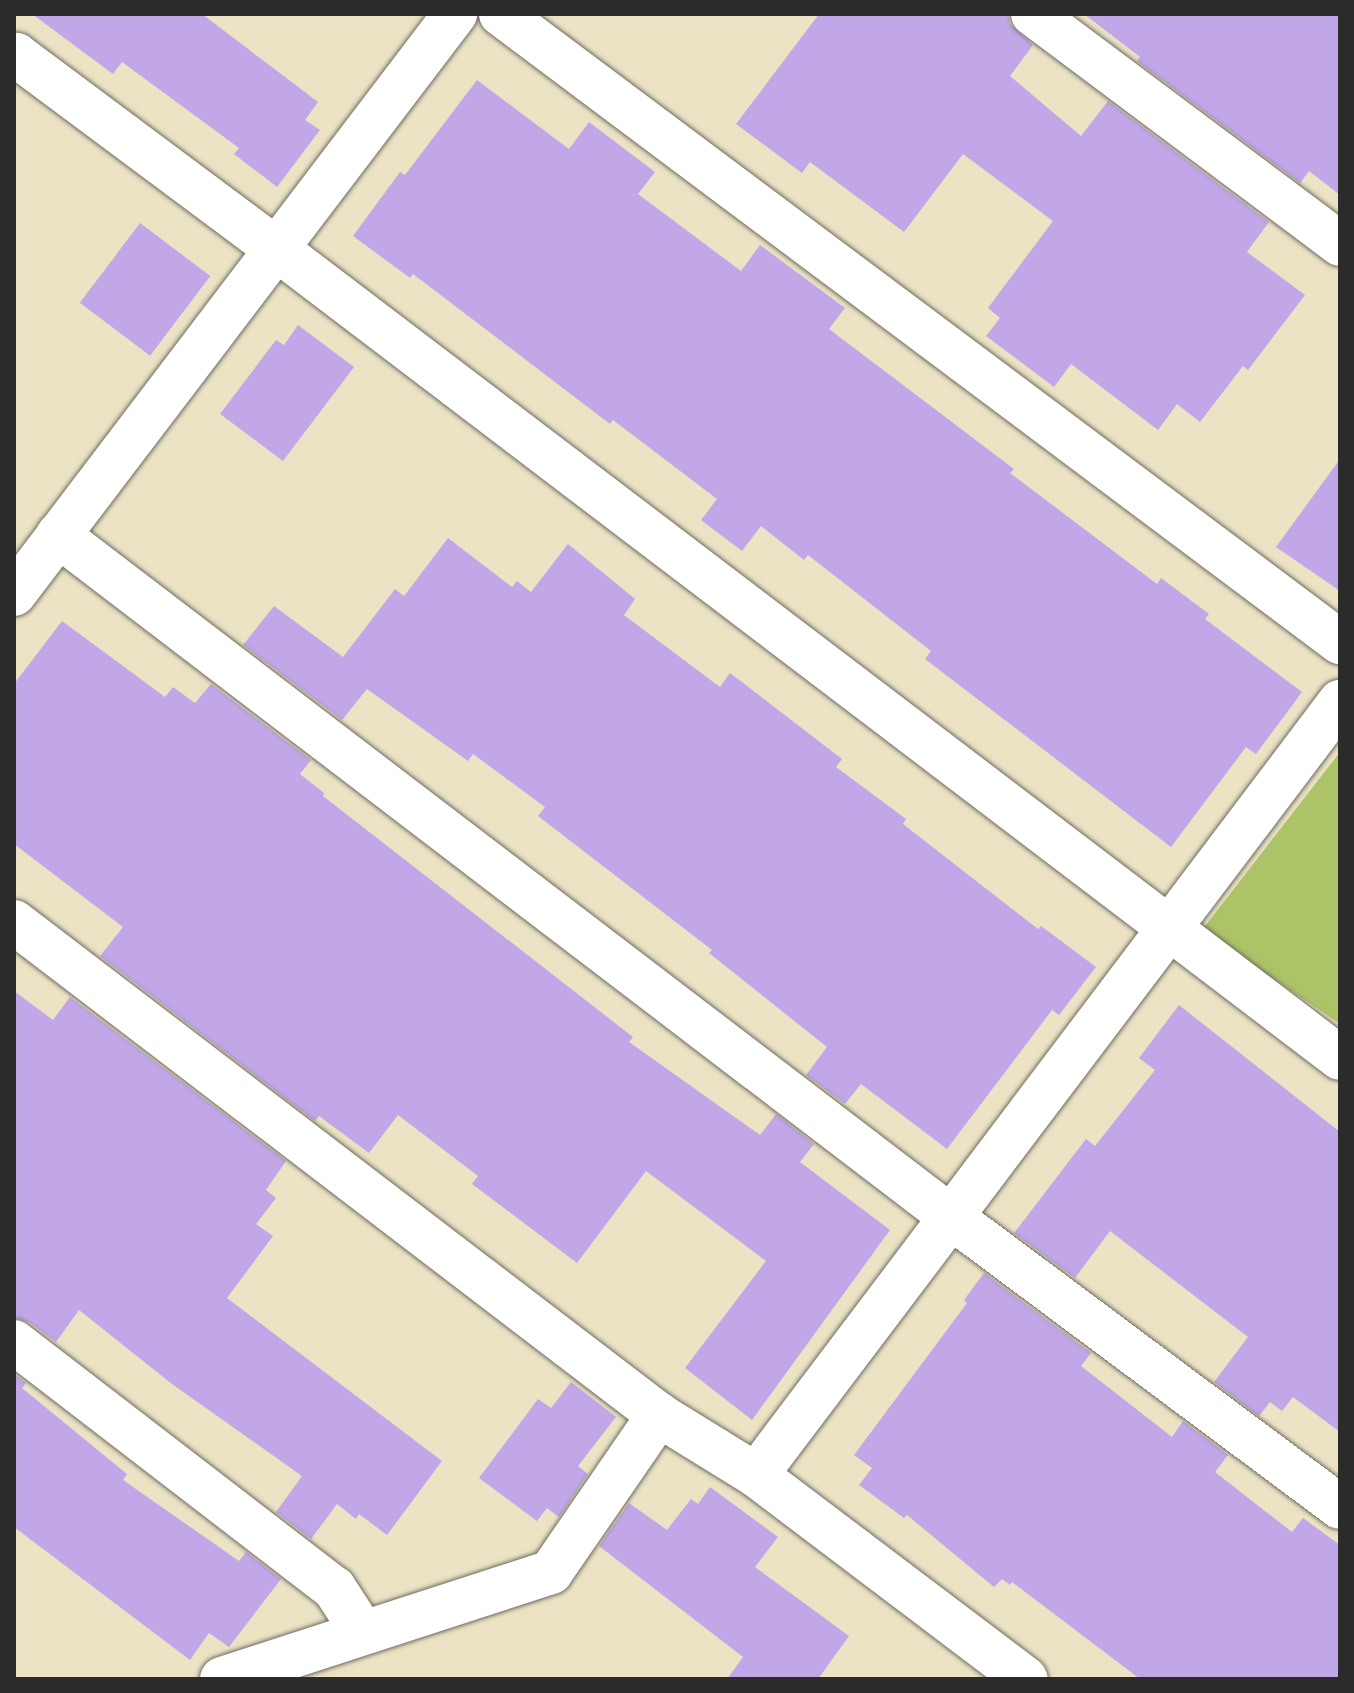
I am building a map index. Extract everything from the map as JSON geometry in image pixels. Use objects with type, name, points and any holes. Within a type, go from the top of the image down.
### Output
[{"type":"street","points":[[14,594],[455,14]]},
{"type":"street","points":[[501,14],[1340,642]]},
{"type":"street","points":[[1033,14],[1340,244]]},
{"type":"street","points":[[15,56],[278,250],[1340,1058]]},
{"type":"street","points":[[58,535],[951,1217],[1340,1507]]},
{"type":"street","points":[[756,1475],[1340,702]]},
{"type":"street","points":[[14,922],[659,1415],[756,1475],[1026,1679]]},
{"type":"street","points":[[14,1342],[334,1588],[362,1631]]},
{"type":"street","points":[[222,1679],[551,1572],[659,1415]]},
{"type":"green space","points":[[1340,752],[1340,1024],[1202,930]]},
{"type":"building","points":[[32,14],[202,14],[318,102],[305,120],[320,130],[277,187],[234,154],[239,148],[122,62],[113,74]]},
{"type":"building","points":[[819,14],[1008,14],[1010,24],[1033,45],[1010,76],[1081,136],[1108,101],[1269,222],[1247,252],[1305,295],[1248,370],[1243,366],[1200,422],[1177,404],[1158,430],[1071,364],[1054,387],[986,336],[1000,318],[988,308],[1053,221],[963,154],[904,232],[810,162],[802,173],[736,124]]},
{"type":"building","points":[[1084,14],[1340,14],[1340,195],[1309,171],[1300,183],[1137,61],[1140,57]]},
{"type":"building","points":[[477,80],[569,149],[589,122],[655,172],[638,194],[741,271],[760,245],[845,308],[829,329],[1014,469],[1010,473],[1157,584],[1161,578],[1209,614],[1205,619],[1302,692],[1256,754],[1246,747],[1171,847],[925,659],[931,651],[808,555],[804,560],[761,526],[742,551],[701,520],[717,499],[613,420],[610,424],[413,274],[410,278],[353,236],[400,172],[405,175]]},
{"type":"building","points":[[140,223],[210,276],[150,356],[80,303]]},
{"type":"building","points":[[298,325],[354,367],[283,461],[220,414],[276,340],[284,345]]},
{"type":"building","points":[[1340,459],[1340,591],[1276,547]]},
{"type":"building","points":[[448,538],[512,587],[517,581],[531,592],[568,544],[635,599],[624,615],[720,687],[730,673],[842,759],[836,767],[906,819],[903,824],[1038,929],[1041,926],[1096,967],[1059,1015],[1052,1010],[947,1149],[861,1084],[845,1104],[806,1075],[827,1047],[709,953],[712,950],[538,816],[545,807],[473,754],[468,761],[367,689],[342,720],[243,645],[274,606],[343,657],[395,589],[404,596]]},
{"type":"building","points":[[62,621],[165,697],[173,687],[195,703],[211,684],[311,760],[300,774],[324,793],[323,796],[633,1037],[629,1042],[760,1135],[776,1114],[814,1144],[800,1162],[890,1230],[752,1420],[685,1368],[766,1261],[646,1171],[577,1263],[472,1184],[478,1176],[398,1115],[369,1153],[319,1116],[315,1121],[100,956],[123,927],[14,844],[14,684]]},
{"type":"building","points":[[14,991],[53,1020],[70,997],[286,1161],[266,1190],[276,1198],[256,1224],[273,1236],[227,1298],[442,1461],[387,1535],[359,1514],[356,1519],[337,1504],[311,1539],[276,1512],[302,1476],[172,1384],[79,1310],[56,1342],[29,1322],[14,1318]]},
{"type":"building","points":[[1179,1005],[1340,1132],[1340,1432],[1293,1397],[1282,1411],[1270,1402],[1259,1416],[1214,1382],[1248,1337],[1110,1231],[1075,1278],[1014,1233],[1086,1139],[1095,1146],[1155,1070],[1139,1058]]},
{"type":"building","points":[[984,1273],[1091,1353],[1081,1366],[1172,1437],[1183,1421],[1228,1455],[1215,1472],[1292,1532],[1303,1518],[1340,1545],[1340,1679],[1140,1679],[1012,1582],[1010,1585],[1002,1579],[994,1587],[907,1515],[904,1518],[859,1485],[872,1468],[854,1455],[967,1303],[964,1300]]},
{"type":"building","points":[[14,1374],[26,1383],[22,1388],[127,1474],[123,1480],[239,1561],[246,1552],[281,1579],[229,1647],[209,1633],[190,1660],[14,1527]]},
{"type":"building","points":[[571,1382],[616,1417],[578,1466],[588,1474],[559,1517],[547,1508],[537,1521],[479,1478],[538,1399],[551,1408]]},
{"type":"building","points":[[710,1487],[778,1537],[755,1567],[849,1636],[818,1679],[727,1679],[743,1657],[599,1546],[629,1503],[667,1530],[691,1499],[698,1504]]}]
